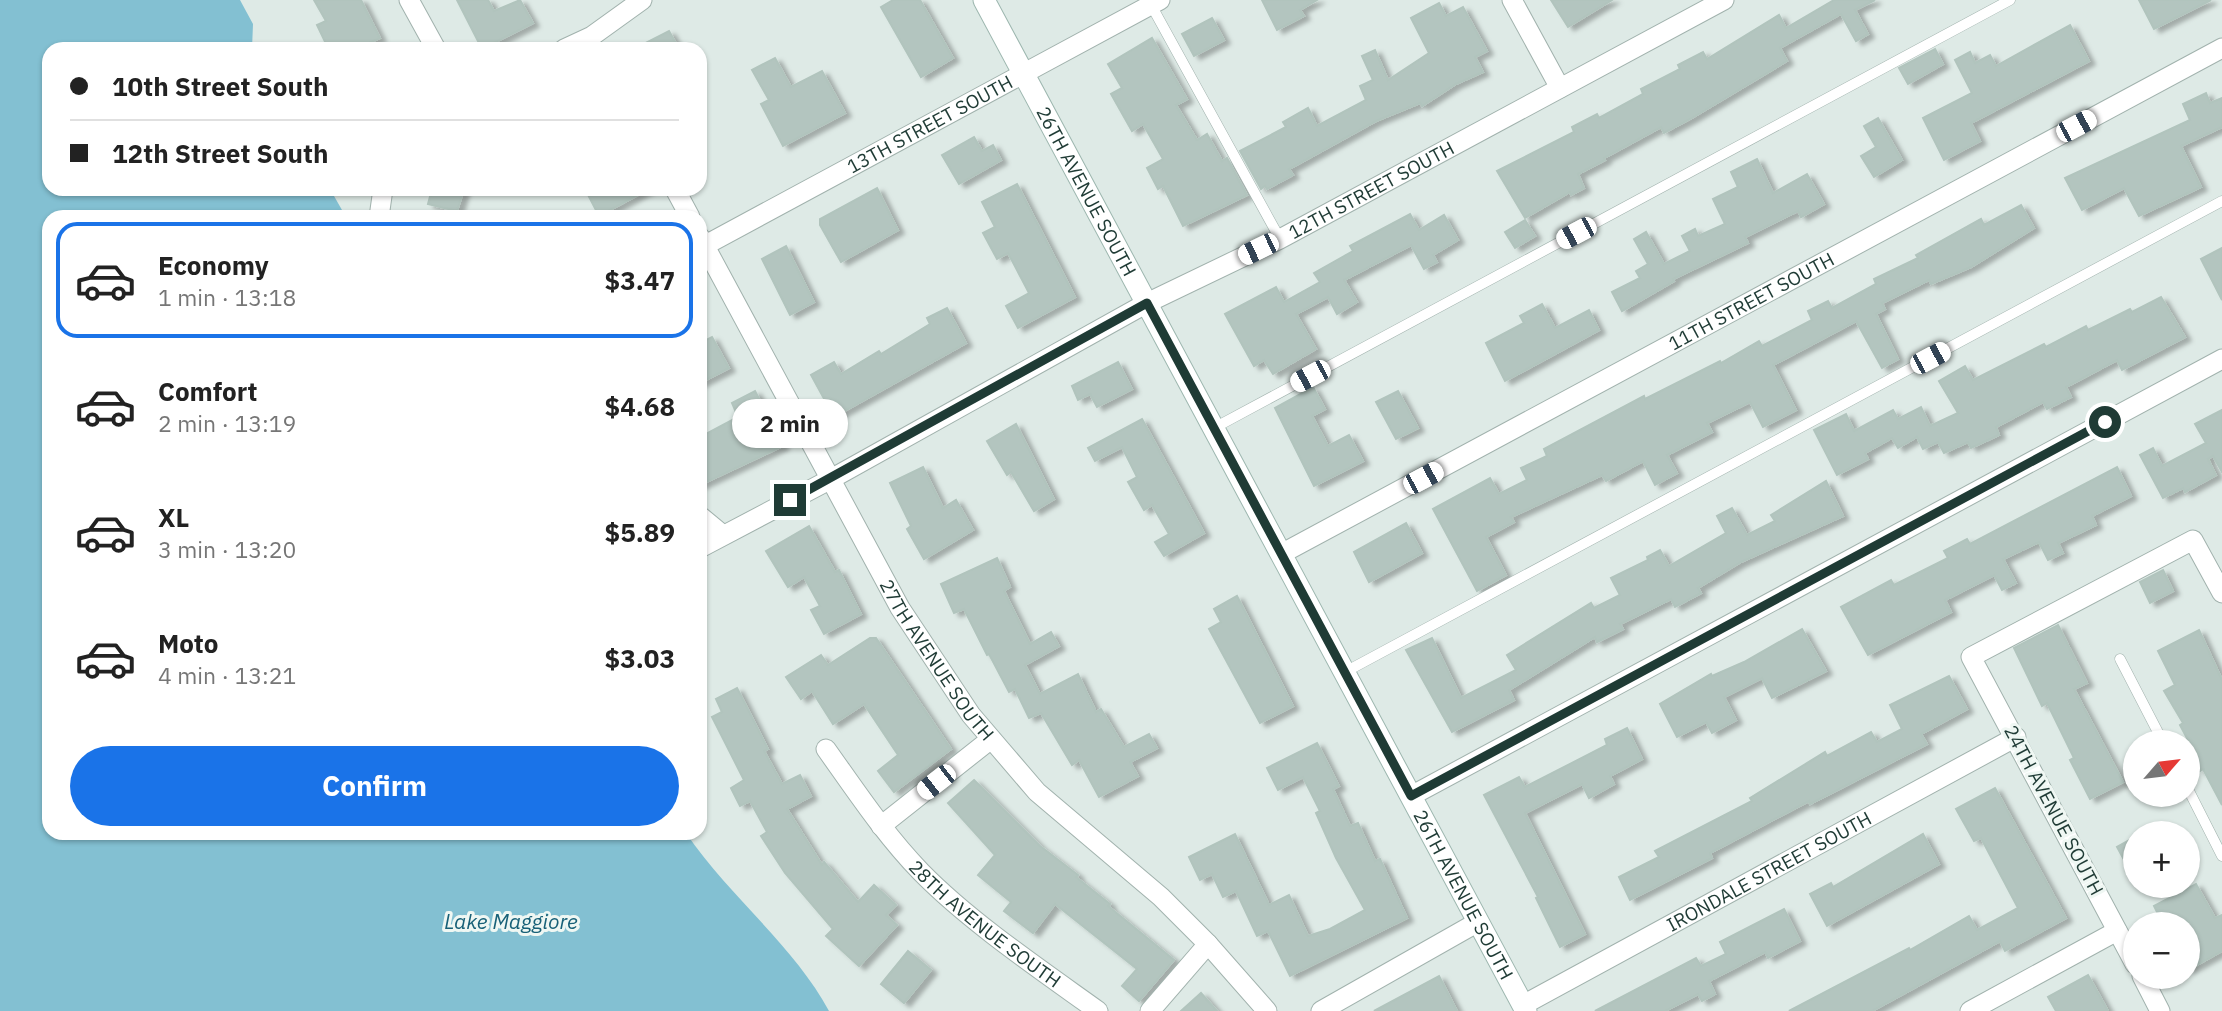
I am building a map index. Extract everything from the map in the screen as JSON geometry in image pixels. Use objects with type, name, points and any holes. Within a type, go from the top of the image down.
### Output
[{"type":"street","points":[[409,0],[432,42]]},
{"type":"street","points":[[595,42],[642,0]]},
{"type":"street","name":"26TH AVENUE SOUTH","points":[[984,0],[1524,1008]]},
{"type":"street","points":[[1512,0],[1560,88]]},
{"type":"street","name":"12TH STREET SOUTH","points":[[707,544],[831,479],[1147,303],[1280,239],[1724,0]]},
{"type":"street","name":"13TH STREET SOUTH","points":[[707,240],[1153,2]]},
{"type":"street","name":"11TH STREET SOUTH","points":[[1281,554],[2222,48]]},
{"type":"street","name":"27TH AVENUE SOUTH","points":[[707,252],[900,608],[971,715],[1037,792],[1161,897],[1208,944],[1267,1011]]},
{"type":"street","points":[[1411,796],[2222,359]]},
{"type":"street","points":[[707,522],[723,535]]},
{"type":"street","name":"24TH AVENUE SOUTH","points":[[2123,940],[1971,657],[2193,540],[2222,593]]},
{"type":"street","name":"IRONDALE STREET SOUTH","points":[[1524,1008],[2015,737]]},
{"type":"street","points":[[881,826],[991,739]]},
{"type":"street","name":"28TH AVENUE SOUTH","points":[[826,750],[881,826],[922,873],[1017,953],[1098,1011]]},
{"type":"street","points":[[1321,1011],[1478,922]]},
{"type":"street","points":[[1970,1011],[2118,930]]},
{"type":"street","points":[[1150,1011],[1208,944]]},
{"type":"street","points":[[2149,989],[2160,1011]]},
{"type":"lane","points":[[1214,428],[2010,0]]},
{"type":"lane","points":[[1153,2],[1280,239]]},
{"type":"lane","points":[[1345,672],[2222,201]]},
{"type":"lane","points":[[2120,659],[2157,730]]},
{"type":"lane","points":[[2197,807],[2222,856]]},
{"type":"water","name":"Lake Maggiore","points":[[0,0],[240,0],[253,24],[252,42],[42,42],[42,196],[334,196],[342,210],[42,210],[42,840],[691,840],[798,965],[829,1011],[0,1011]]},
{"type":"building","points":[[314,0],[361,0],[380,38],[371,42],[325,42],[317,25],[326,21]]},
{"type":"building","points":[[457,0],[488,0],[494,11],[520,0],[533,23],[496,42],[478,42]]},
{"type":"building","points":[[893,0],[920,0],[953,58],[921,77],[881,7]]},
{"type":"building","points":[[1262,0],[1317,0],[1300,10],[1304,16],[1277,30]]},
{"type":"building","points":[[1551,0],[1612,0],[1568,27]]},
{"type":"building","points":[[1834,0],[1875,0],[1855,10],[1868,34],[1856,41],[1841,14],[1780,48],[1787,61],[1664,133],[1661,127],[1604,158],[1605,160],[1578,174],[1584,188],[1571,195],[1570,192],[1525,218],[1497,171],[1574,132],[1572,127],[1597,114],[1599,118],[1643,94],[1641,89],[1680,69],[1678,65],[1703,52],[1707,59],[1779,15],[1786,28]]},
{"type":"building","points":[[2139,0],[2211,0],[2154,29]]},
{"type":"building","points":[[1439,3],[1446,16],[1463,7],[1487,51],[1475,57],[1483,72],[1456,84],[1422,106],[1420,103],[1376,121],[1289,169],[1293,175],[1267,189],[1265,186],[1261,189],[1240,151],[1286,127],[1283,122],[1308,108],[1317,126],[1366,100],[1360,86],[1373,80],[1362,56],[1375,50],[1388,80],[1429,53],[1411,18]]},
{"type":"building","points":[[1212,18],[1224,40],[1194,56],[1182,34]]},
{"type":"building","points":[[2070,25],[2089,61],[1971,123],[1980,141],[1944,160],[1923,118],[1972,93],[1955,60],[1970,52],[1975,63],[1990,55],[1996,66]]},
{"type":"building","points":[[669,31],[675,42],[648,42]]},
{"type":"building","points":[[1152,38],[1187,99],[1176,105],[1197,140],[1207,134],[1222,161],[1227,158],[1247,195],[1183,226],[1163,186],[1158,189],[1147,168],[1163,159],[1143,124],[1132,131],[1111,94],[1122,88],[1108,64]]},
{"type":"building","points":[[1935,49],[1943,64],[1908,84],[1899,68]]},
{"type":"building","points":[[775,58],[791,87],[822,71],[845,113],[783,146],[761,104],[769,100],[752,70]]},
{"type":"building","points":[[2206,93],[2210,103],[2222,98],[2222,127],[2181,146],[2201,187],[2139,216],[2124,188],[2082,210],[2065,178],[2190,120],[2183,104]]},
{"type":"building","points":[[1878,118],[1902,160],[1874,177],[1861,156],[1876,147],[1864,126]]},
{"type":"building","points":[[974,137],[982,151],[993,145],[1001,160],[959,184],[942,155]]},
{"type":"building","points":[[1757,159],[1773,193],[1807,174],[1824,204],[1801,217],[1798,211],[1745,237],[1748,243],[1673,279],[1674,281],[1622,311],[1612,292],[1640,278],[1636,271],[1648,264],[1634,239],[1646,232],[1664,264],[1690,251],[1682,236],[1695,229],[1698,236],[1725,224],[1713,199],[1738,187],[1731,172]]},
{"type":"building","points":[[1017,184],[1075,297],[1018,328],[1006,306],[1029,293],[1008,253],[997,259],[983,233],[995,227],[982,202]]},
{"type":"building","points":[[877,188],[898,230],[841,262],[820,225],[820,219]]},
{"type":"building","points":[[430,196],[462,196],[457,210],[428,204]]},
{"type":"building","points":[[589,196],[636,196],[610,210],[596,210]]},
{"type":"building","points":[[2021,205],[2034,228],[1971,267],[1931,284],[1929,280],[1882,303],[1885,309],[1876,314],[1898,359],[1882,368],[1856,321],[1773,365],[1796,410],[1763,427],[1750,402],[1707,423],[1712,432],[1667,455],[1677,473],[1655,485],[1643,461],[1606,481],[1602,475],[1511,517],[1514,522],[1486,537],[1506,575],[1477,591],[1433,509],[1490,478],[1499,494],[1527,480],[1521,468],[1547,456],[1544,449],[1644,396],[1645,399],[1720,361],[1721,363],[1759,341],[1762,346],[1812,320],[1808,311],[1828,301],[1832,308],[1876,284],[1874,279],[1918,258],[1916,255],[1981,219],[1984,225]]},
{"type":"building","points":[[1410,214],[1419,230],[1444,215],[1458,240],[1433,255],[1437,262],[1424,269],[1411,245],[1344,280],[1357,302],[1337,314],[1328,297],[1296,314],[1316,349],[1273,374],[1264,360],[1254,366],[1225,314],[1276,287],[1284,302],[1320,282],[1314,273],[1353,251],[1350,246]]},
{"type":"building","points":[[1525,220],[1535,236],[1515,248],[1505,232]]},
{"type":"building","points":[[786,246],[814,302],[790,315],[762,259]]},
{"type":"building","points":[[2222,248],[2222,300],[2201,259]]},
{"type":"building","points":[[2161,297],[2185,337],[2122,370],[2117,360],[2066,387],[2071,397],[2047,409],[2043,402],[1996,427],[1999,435],[1971,448],[1968,442],[1944,453],[1938,442],[1923,449],[1917,437],[1898,448],[1892,438],[1865,453],[1868,459],[1837,475],[1814,430],[1846,414],[1854,431],[1893,410],[1898,419],[1921,407],[1930,426],[1958,413],[1939,381],[1965,366],[1973,380],[2044,344],[2046,347],[2086,326],[2088,330]]},
{"type":"building","points":[[1542,304],[1555,328],[1589,310],[1599,330],[1505,381],[1486,343],[1524,323],[1520,316]]},
{"type":"building","points":[[947,308],[966,343],[834,417],[811,375],[834,362],[841,374],[879,351],[881,354],[930,324],[927,318]]},
{"type":"building","points":[[712,337],[729,368],[707,379],[707,340]]},
{"type":"building","points":[[1118,362],[1132,389],[1097,407],[1090,394],[1078,400],[1072,386]]},
{"type":"building","points":[[1313,387],[1325,409],[1312,416],[1328,446],[1349,435],[1363,461],[1314,486],[1275,408]]},
{"type":"building","points":[[755,391],[783,446],[707,482],[707,433],[738,417],[732,403]]},
{"type":"building","points":[[1398,391],[1418,428],[1396,439],[1376,402]]},
{"type":"building","points":[[2222,410],[2222,472],[2213,456],[2208,459],[2216,475],[2185,492],[2183,488],[2163,498],[2140,455],[2153,448],[2162,466],[2206,443],[2195,424]]},
{"type":"building","points":[[1142,419],[1204,533],[1164,556],[1155,542],[1169,534],[1152,505],[1144,510],[1128,482],[1137,477],[1122,447],[1095,461],[1088,448]]},
{"type":"building","points":[[1016,424],[1054,499],[1034,511],[1011,472],[1007,475],[987,441]]},
{"type":"building","points":[[923,467],[943,508],[956,500],[973,530],[924,559],[907,529],[911,526],[890,483]]},
{"type":"building","points":[[2117,467],[2131,496],[2092,516],[2096,525],[2058,543],[2063,553],[2048,560],[2039,542],[2003,559],[2016,583],[2002,590],[1994,575],[1945,600],[1951,612],[1868,655],[1841,607],[1891,580],[1894,585],[1948,558],[1944,551],[1967,539],[1970,544]]},
{"type":"building","points":[[1826,481],[1843,516],[1741,562],[1698,588],[1701,593],[1675,607],[1671,599],[1620,624],[1623,629],[1597,642],[1595,637],[1509,690],[1514,700],[1452,732],[1406,650],[1432,638],[1461,698],[1516,670],[1507,655],[1591,603],[1594,608],[1620,595],[1611,578],[1648,560],[1647,557],[1660,550],[1669,566],[1726,533],[1717,516],[1732,508],[1747,535],[1775,521],[1771,515]]},
{"type":"building","points":[[1406,523],[1422,553],[1369,582],[1354,552]]},
{"type":"building","points":[[809,526],[835,572],[839,570],[861,614],[824,634],[811,610],[820,606],[804,577],[788,587],[766,551]]},
{"type":"building","points":[[997,558],[1010,587],[1004,591],[1030,644],[1051,632],[1059,646],[1025,665],[1040,694],[1078,674],[1096,712],[1101,709],[1124,747],[1149,734],[1157,748],[1130,762],[1138,776],[1099,797],[1079,760],[1072,765],[1041,713],[1029,718],[1015,689],[1009,692],[964,609],[954,613],[941,584]]},
{"type":"building","points":[[2163,570],[2173,591],[2150,603],[2140,582]]},
{"type":"building","points":[[1237,596],[1293,706],[1260,723],[1209,629],[1221,622],[1214,609]]},
{"type":"building","points":[[2058,625],[2087,683],[2074,689],[2123,782],[2090,799],[2070,760],[2074,758],[2047,703],[2042,706],[2014,648]]},
{"type":"building","points":[[1802,629],[1826,671],[1772,698],[1762,678],[1724,697],[1736,720],[1712,733],[1706,722],[1677,737],[1660,704],[1711,674],[1712,676],[1744,662]]},
{"type":"building","points":[[2199,630],[2222,680],[2222,805],[2203,769],[2200,771],[2200,730],[2183,730],[2180,725],[2183,723],[2164,691],[2175,685],[2158,651]]},
{"type":"building","points":[[870,638],[876,638],[951,749],[894,792],[878,771],[898,755],[864,704],[833,724],[812,691],[801,699],[786,677],[821,655],[828,665]]},
{"type":"building","points":[[1949,676],[1967,709],[1921,734],[1927,744],[1710,853],[1712,858],[1630,900],[1619,877],[1659,857],[1655,851],[1752,801],[1750,798],[1825,752],[1827,756],[1871,732],[1877,742],[1902,729],[1890,705]]},
{"type":"building","points":[[737,688],[768,749],[764,751],[782,784],[800,775],[811,796],[787,809],[822,865],[824,862],[858,902],[874,885],[896,905],[886,915],[897,925],[859,966],[826,936],[833,929],[785,873],[761,836],[767,832],[750,801],[740,806],[731,788],[744,780],[712,717],[722,712],[716,699]]},
{"type":"building","points":[[1627,728],[1642,759],[1610,776],[1614,784],[1589,798],[1582,784],[1525,813],[1585,934],[1560,947],[1536,898],[1538,897],[1484,795],[1519,777],[1525,787],[1607,745],[1605,739]]},
{"type":"building","points":[[1317,743],[1339,786],[1333,789],[1350,826],[1358,823],[1375,861],[1380,859],[1407,918],[1290,976],[1268,931],[1257,936],[1236,891],[1223,897],[1212,874],[1200,880],[1189,857],[1235,834],[1269,905],[1289,895],[1308,936],[1330,929],[1365,910],[1336,858],[1316,813],[1320,811],[1303,777],[1278,790],[1267,768]]},
{"type":"building","points":[[974,780],[1040,846],[1078,875],[1076,877],[1110,904],[1108,906],[1174,960],[1139,1001],[1122,986],[1137,969],[1055,904],[1033,933],[1004,911],[1011,902],[978,875],[995,855],[948,803]]},
{"type":"building","points":[[1995,788],[2066,918],[2005,951],[2000,941],[1872,1011],[1789,1011],[1909,948],[1910,950],[1969,916],[1977,930],[2018,908],[1981,838],[1974,841],[1956,809]]},
{"type":"building","points":[[1923,834],[1939,864],[1827,926],[1810,894],[1831,883],[1833,887]]},
{"type":"building","points":[[2123,844],[2123,858],[2117,847]]},
{"type":"building","points":[[2200,891],[2215,918],[2222,915],[2222,951],[2200,963],[2200,912],[2157,912],[2154,906],[2169,898],[2200,898]]},
{"type":"building","points":[[1784,909],[1800,941],[1768,958],[1765,952],[1709,981],[1715,994],[1702,1001],[1698,994],[1665,1011],[1595,1011],[1696,958],[1701,966],[1726,954],[1720,942]]},
{"type":"building","points":[[908,951],[931,970],[904,1003],[881,984]]},
{"type":"building","points":[[2088,975],[2108,1011],[2056,1011],[2048,997]]},
{"type":"building","points":[[1439,976],[1457,1011],[1374,1011]]},
{"type":"building","points":[[1201,993],[1217,1011],[1181,1011]]},
{"type":"route","points":[[790,500],[1147,303],[1411,796],[2105,422]]}]
